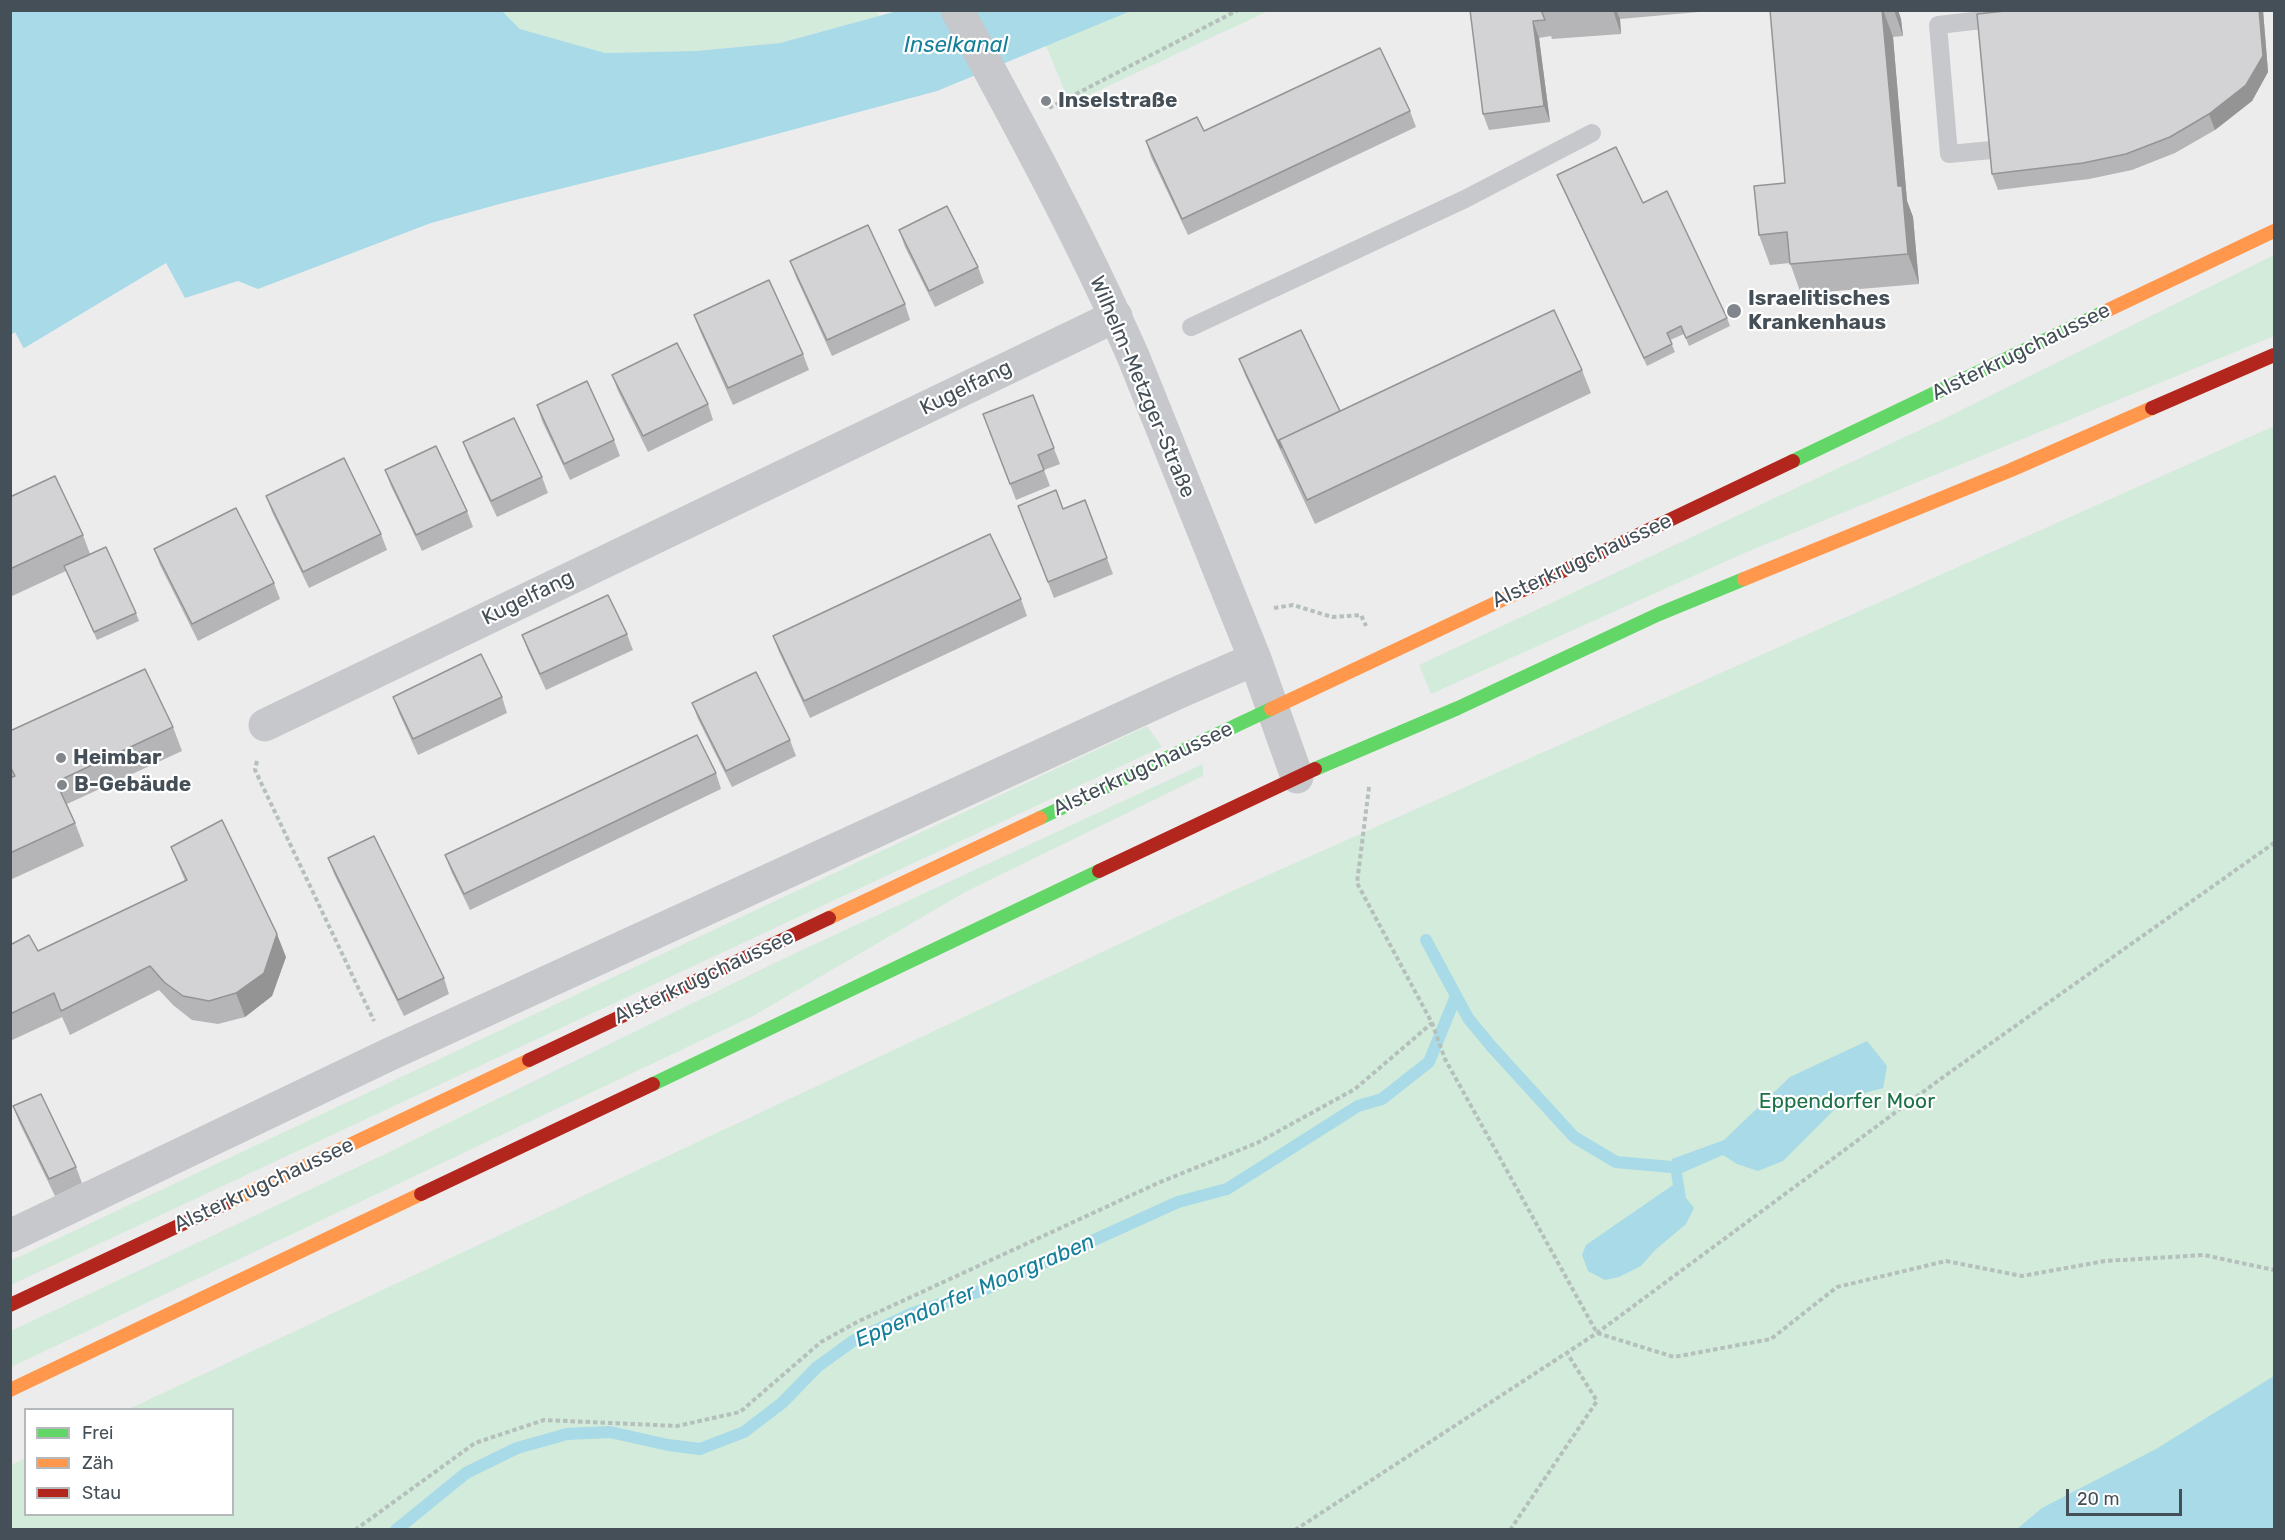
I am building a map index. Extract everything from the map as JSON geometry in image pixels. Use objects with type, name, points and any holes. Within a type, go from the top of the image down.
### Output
[{"type":"main road","name":"Alsterkrugchaussee","points":[[10,1305],[2274,231]]},
{"type":"main road","points":[[10,1390],[1296,777],[1458,708],[1659,614],[2011,470],[2274,355]]},
{"type":"street","name":"Wilhelm-Metzger-Straße","points":[[957,10],[1011,110],[1116,316],[1255,659],[1296,777]]},
{"type":"street","name":"Kugelfang","points":[[265,725],[1116,316]]},
{"type":"street","points":[[10,1236],[390,1054],[1156,702],[1255,659]]},
{"type":"lane","points":[[2017,16],[1938,24],[1948,154],[2034,146]]},
{"type":"lane","points":[[1191,327],[1465,199],[1592,133]]},
{"type":"path","points":[[1011,110],[1238,10]]},
{"type":"path","points":[[1269,608],[1293,605],[1332,617],[1360,615],[1369,631]]},
{"type":"path","points":[[265,725],[255,770],[390,1054]]},
{"type":"path","points":[[1370,782],[1357,883],[1432,1023],[1445,1059],[1597,1333],[1674,1357],[1771,1339],[1837,1287],[1946,1261],[2022,1276],[2105,1261],[2204,1254],[2274,1270]]},
{"type":"path","points":[[1295,1530],[1597,1333],[1946,1075],[2274,843]]},
{"type":"path","points":[[355,1530],[475,1443],[544,1420],[677,1426],[740,1412],[821,1342],[831,1336],[1158,1183],[1257,1143],[1355,1089],[1432,1023]]},
{"type":"path","points":[[1510,1530],[1597,1401],[1567,1353]]},
{"type":"green space","points":[[876,10],[879,16],[780,43],[696,51],[604,53],[520,29],[502,11]]},
{"type":"green space","points":[[1131,11],[1268,11],[1070,104],[1046,46]]},
{"type":"green space","points":[[2274,255],[2274,336],[1742,554],[1431,694],[1419,665],[1941,420]]},
{"type":"green space","name":"Eppendorfer Moor","points":[[2274,426],[2274,1529],[11,1529],[11,1465],[24,1458],[24,1516],[234,1516],[234,1408],[131,1408],[1230,892]]},
{"type":"green space","points":[[1147,726],[1162,747],[11,1285],[10,1261]]},
{"type":"green space","points":[[1203,764],[1203,776],[967,891],[753,1016],[11,1367],[11,1331],[383,1155],[787,957]]},
{"type":"water","name":"Inselkanal","points":[[10,11],[502,11],[520,29],[605,53],[696,51],[780,43],[897,11],[1131,11],[937,91],[431,223],[258,289],[238,281],[185,298],[166,263],[11,356]]},
{"type":"water","points":[[1867,1041],[1887,1066],[1883,1088],[1851,1097],[1834,1110],[1783,1161],[1758,1171],[1737,1164],[1723,1155],[1682,1173],[1686,1198],[1694,1208],[1686,1224],[1655,1250],[1641,1266],[1619,1277],[1605,1280],[1588,1271],[1582,1255],[1586,1245],[1673,1185],[1672,1159],[1724,1140],[1790,1077]]},
{"type":"water","points":[[2274,1376],[2274,1529],[2017,1529],[2042,1508],[2156,1449]]},
{"type":"pier","points":[[15,332],[25,351],[10,359],[11,335]]},
{"type":"building","points":[[1470,10],[1541,10],[1545,20],[1533,21],[1544,106],[1483,114]]},
{"type":"building","points":[[1770,10],[1882,10],[1898,186],[1902,186],[1908,254],[1790,264],[1787,232],[1759,235],[1754,186],[1785,183]]},
{"type":"building","points":[[2014,10],[2259,10],[2263,56],[2246,85],[2209,114],[2170,137],[2126,154],[2083,163],[1992,174],[1977,14]]},
{"type":"building","points":[[1380,48],[1410,111],[1182,219],[1146,141],[1197,117],[1204,131]]},
{"type":"building","points":[[1616,147],[1643,203],[1667,191],[1727,318],[1686,338],[1681,326],[1667,333],[1672,344],[1644,358],[1557,175]]},
{"type":"building","points":[[947,206],[978,267],[929,291],[899,230]]},
{"type":"building","points":[[868,225],[905,304],[827,340],[790,261]]},
{"type":"building","points":[[769,280],[803,354],[728,388],[694,315]]},
{"type":"building","points":[[1554,310],[1582,370],[1307,500],[1279,440]]},
{"type":"building","points":[[1301,330],[1340,411],[1279,440],[1281,448],[1239,359]]},
{"type":"building","points":[[677,343],[708,404],[643,436],[612,375]]},
{"type":"building","points":[[587,381],[614,440],[564,464],[537,405]]},
{"type":"building","points":[[1033,395],[1054,448],[1038,455],[1044,470],[1010,484],[983,414]]},
{"type":"building","points":[[514,418],[542,477],[491,501],[463,442]]},
{"type":"building","points":[[436,446],[467,511],[416,535],[385,470]]},
{"type":"building","points":[[344,458],[381,534],[303,572],[266,496]]},
{"type":"building","points":[[55,476],[83,535],[10,569],[10,497]]},
{"type":"building","points":[[1056,490],[1063,509],[1085,500],[1107,558],[1048,582],[1018,506]]},
{"type":"building","points":[[236,508],[274,583],[192,624],[154,549]]},
{"type":"building","points":[[990,534],[1021,599],[804,701],[773,636]]},
{"type":"building","points":[[106,547],[136,613],[94,632],[64,566]]},
{"type":"building","points":[[608,595],[627,634],[540,674],[522,635]]},
{"type":"building","points":[[481,654],[502,697],[413,739],[393,697]]},
{"type":"building","name":"B-Gebäude","points":[[145,669],[173,727],[56,782],[75,823],[10,853],[10,778],[15,776],[10,766],[10,731]]},
{"type":"building","points":[[756,672],[790,740],[726,771],[692,703]]},
{"type":"building","points":[[697,735],[716,773],[464,894],[445,855]]},
{"type":"building","points":[[222,820],[277,934],[264,973],[236,993],[209,1001],[183,996],[164,982],[150,966],[61,1011],[54,993],[10,1014],[10,945],[29,935],[38,951],[187,880],[171,847]]},
{"type":"building","points":[[374,836],[444,978],[398,1000],[328,858]]},
{"type":"building","points":[[41,1094],[76,1167],[49,1179],[13,1106]]},
{"type":"waterway","name":"Eppendorfer Moorgraben","points":[[1426,940],[1468,1018],[1574,1137],[1616,1162],[1671,1167]]},
{"type":"waterway","name":"Eppendorfer Moorgraben","points":[[396,1530],[466,1473],[517,1448],[567,1434],[610,1432],[668,1445],[700,1449],[744,1432],[782,1403],[817,1367],[853,1341],[913,1313],[986,1289],[1178,1202],[1227,1189],[1358,1106],[1382,1099],[1429,1062],[1456,996]]},
{"type":"traffic: fast","points":[[1793,461],[2106,311]]},
{"type":"traffic: fast","points":[[1315,769],[1458,708],[1659,614],[1744,579]]},
{"type":"traffic: fast","points":[[1040,818],[1271,709]]},
{"type":"traffic: fast","points":[[653,1084],[1099,871]]},
{"type":"traffic: slow","points":[[2106,311],[2274,231]]},
{"type":"traffic: slow","points":[[1744,579],[2011,470],[2152,408]]},
{"type":"traffic: slow","points":[[1271,709],[1523,590]]},
{"type":"traffic: slow","points":[[829,918],[1040,818]]},
{"type":"traffic: slow","points":[[227,1203],[529,1060]]},
{"type":"traffic: slow","points":[[10,1390],[421,1194]]},
{"type":"traffic: jam","points":[[2152,408],[2274,355]]},
{"type":"traffic: jam","points":[[1523,590],[1793,461]]},
{"type":"traffic: jam","points":[[1099,871],[1315,769]]},
{"type":"traffic: jam","points":[[529,1060],[829,918]]},
{"type":"traffic: jam","points":[[421,1194],[653,1084]]},
{"type":"traffic: jam","points":[[10,1305],[227,1203]]},
{"type":"place","name":"Inselstraße","points":[[1046,101]]},
{"type":"place","name":"Israelitisches Krankenhaus","points":[[1734,311]]},
{"type":"place","name":"Heimbar","points":[[61,758]]},
{"type":"place","name":"B-Gebäude","points":[[62,785]]}]
